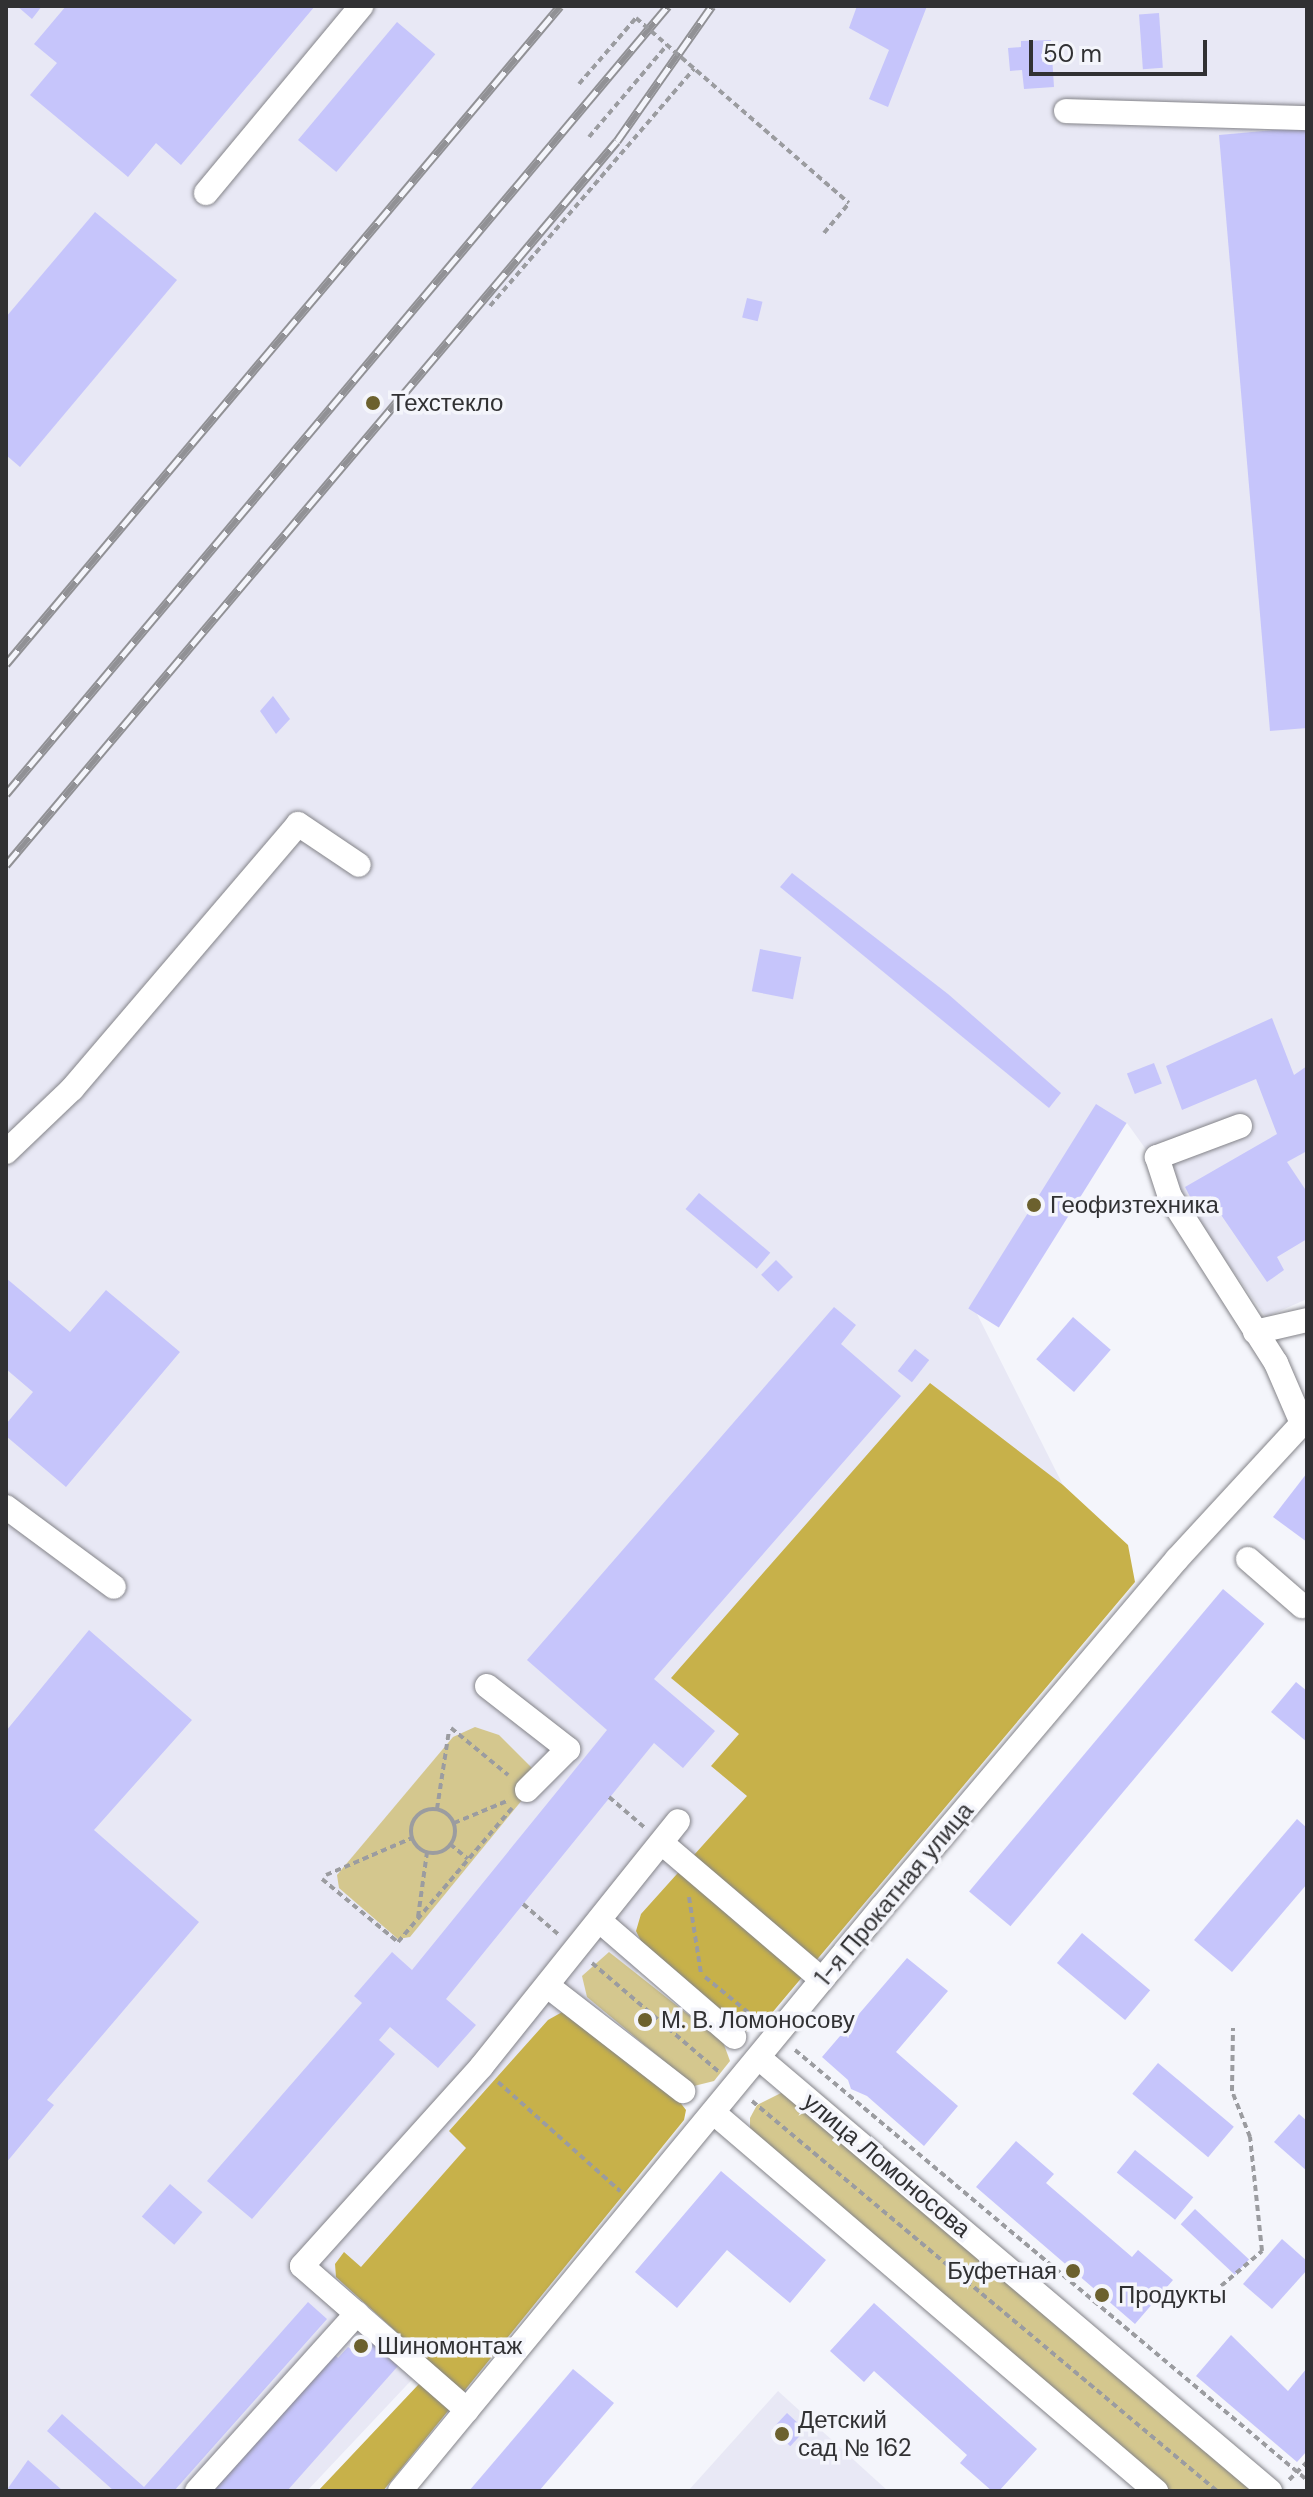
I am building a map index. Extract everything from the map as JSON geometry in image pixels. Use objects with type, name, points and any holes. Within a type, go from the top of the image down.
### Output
[{"type":"street","points":[[206,193],[361,6]]},
{"type":"street","points":[[1066,111],[1307,118]]},
{"type":"street","points":[[6,1152],[72,1089],[298,824],[359,865]]},
{"type":"street","points":[[1240,1126],[1157,1157],[1169,1195],[1255,1332],[1304,1420]]},
{"type":"street","points":[[1255,1332],[1307,1320]]},
{"type":"street","name":"1-я Прокатная улица","points":[[400,2491],[635,2204],[1177,1559],[1304,1420]]},
{"type":"street","points":[[6,1507],[114,1587]]},
{"type":"street","points":[[1248,1559],[1302,1606]]},
{"type":"street","points":[[487,1686],[568,1749],[526,1792]]},
{"type":"street","points":[[467,2410],[302,2266],[549,1987],[678,1821]]},
{"type":"street","points":[[663,1844],[822,1980]]},
{"type":"street","points":[[601,1922],[734,2037]]},
{"type":"street","points":[[549,1987],[683,2091]]},
{"type":"street","name":"улица Ломоносова","points":[[759,2058],[1270,2491]]},
{"type":"street","points":[[714,2113],[1156,2491]]},
{"type":"street","points":[[197,2491],[357,2313]]},
{"type":"path","points":[[579,84],[636,18],[849,203],[824,233]]},
{"type":"path","points":[[589,137],[667,45]]},
{"type":"path","points":[[490,306],[694,69]]},
{"type":"path","points":[[437,1809],[450,1730],[526,1792]]},
{"type":"path","points":[[454,1823],[526,1792]]},
{"type":"path","points":[[412,1838],[324,1877],[398,1942],[526,1792]]},
{"type":"path","points":[[609,1797],[663,1844]]},
{"type":"path","points":[[437,1809],[454,1823]]},
{"type":"path","points":[[412,1838],[416,1816],[437,1809]]},
{"type":"path","points":[[412,1838],[427,1852],[439,1852],[450,1844],[454,1823]]},
{"type":"path","points":[[450,1844],[468,1859]]},
{"type":"path","points":[[417,1919],[427,1852]]},
{"type":"path","points":[[684,1861],[701,1974]]},
{"type":"path","points":[[523,1904],[1217,2491]]},
{"type":"path","points":[[689,1964],[1307,2480]]},
{"type":"path","points":[[1221,2286],[1262,2251],[1250,2137],[1232,2091],[1233,2028]]},
{"type":"path","points":[[481,2067],[635,2204]]},
{"type":"path","points":[[1298,2473],[1307,2462]]},
{"type":"shaded area","points":[[6,6],[1307,6],[1307,1299],[1266,1317],[1127,1123],[973,1306],[1063,1485],[340,2313],[421,2370],[307,2491],[6,2491]]},
{"type":"shaded area","points":[[930,1383],[1063,1485],[1128,1545],[1135,1582],[761,2026],[746,2031],[641,1941],[636,1931],[641,1914],[747,1796],[711,1766],[739,1734],[671,1678]]},
{"type":"shaded area","points":[[475,1727],[499,1735],[537,1773],[531,1789],[410,1937],[398,1939],[339,1888],[337,1875],[453,1737]]},
{"type":"shaded area","points":[[609,1952],[723,2042],[730,2061],[714,2081],[694,2086],[587,1997],[582,1976]]},
{"type":"shaded area","points":[[564,2011],[679,2101],[686,2110],[684,2120],[383,2491],[318,2491],[435,2367],[336,2277],[335,2264],[344,2252],[361,2267],[466,2148],[449,2131],[548,2020]]},
{"type":"shaded area","points":[[783,2092],[1253,2491],[1171,2491],[758,2144],[750,2130],[750,2118],[757,2105]]},
{"type":"shaded area","name":"Детский сад № 162","points":[[778,2391],[888,2491],[688,2491]]},
{"type":"building","points":[[17,6],[42,6],[32,19]]},
{"type":"building","points":[[66,6],[315,6],[181,165],[156,143],[128,177],[30,95],[57,63],[34,44]]},
{"type":"building","points":[[857,6],[927,6],[888,107],[869,99],[889,50],[849,28]]},
{"type":"building","points":[[1159,13],[1163,68],[1143,69],[1139,14]]},
{"type":"building","points":[[397,22],[435,54],[336,172],[298,140]]},
{"type":"building","points":[[1051,40],[1054,87],[1024,89],[1022,70],[1010,71],[1008,48],[1021,47],[1021,41]]},
{"type":"building","points":[[1307,127],[1307,728],[1270,731],[1219,135]]},
{"type":"building","points":[[95,212],[177,280],[20,467],[6,455],[6,317]]},
{"type":"building","points":[[747,298],[763,302],[758,321],[742,317]]},
{"type":"building","points":[[273,696],[290,719],[276,734],[260,711]]},
{"type":"building","points":[[792,873],[948,994],[1061,1093],[1049,1108],[780,887]]},
{"type":"building","points":[[760,949],[801,957],[793,999],[752,991]]},
{"type":"building","points":[[1272,1018],[1294,1075],[1307,1066],[1307,1151],[1287,1162],[1307,1192],[1307,1239],[1277,1257],[1284,1270],[1267,1282],[1217,1209],[1200,1216],[1185,1187],[1277,1134],[1256,1079],[1182,1110],[1166,1066]]},
{"type":"building","points":[[1154,1063],[1162,1084],[1135,1094],[1127,1073]]},
{"type":"building","points":[[1096,1104],[1127,1123],[999,1327],[968,1308]]},
{"type":"building","points":[[699,1193],[770,1253],[757,1269],[686,1209]]},
{"type":"building","points":[[776,1260],[793,1277],[778,1292],[761,1275]]},
{"type":"building","points":[[6,1278],[70,1332],[106,1290],[180,1352],[66,1487],[6,1436],[6,1424],[33,1392],[6,1369]]},
{"type":"building","points":[[834,1307],[856,1325],[841,1344],[901,1396],[654,1679],[715,1731],[683,1768],[654,1743],[446,1999],[476,2025],[438,2068],[390,2027],[379,2040],[395,2054],[252,2219],[207,2181],[362,2003],[354,1996],[392,1952],[412,1970],[607,1730],[527,1660]]},
{"type":"building","points":[[1073,1317],[1111,1350],[1074,1392],[1036,1359]]},
{"type":"building","points":[[915,1349],[929,1360],[912,1382],[898,1371]]},
{"type":"building","points":[[1307,1473],[1307,1542],[1273,1517]]},
{"type":"building","points":[[1223,1589],[1264,1624],[1010,1926],[969,1892]]},
{"type":"building","points":[[89,1630],[192,1720],[94,1830],[199,1922],[47,2100],[54,2105],[6,2163],[6,1731]]},
{"type":"building","points":[[1296,1682],[1307,1691],[1307,1742],[1271,1712]]},
{"type":"building","points":[[1297,1819],[1307,1828],[1307,1884],[1232,1972],[1194,1940]]},
{"type":"building","points":[[1082,1933],[1150,1990],[1125,2020],[1057,1963]]},
{"type":"building","points":[[907,1958],[948,1991],[896,2052],[958,2106],[924,2146],[867,2096],[851,2089],[848,2080],[822,2057]]},
{"type":"building","points":[[1158,2063],[1234,2127],[1208,2157],[1132,2094]]},
{"type":"building","points":[[1299,2114],[1307,2121],[1307,2171],[1274,2142]]},
{"type":"building","points":[[1016,2141],[1054,2174],[1046,2183],[1132,2257],[1138,2250],[1173,2280],[1135,2324],[976,2187]]},
{"type":"building","points":[[1135,2150],[1193,2197],[1175,2220],[1117,2173]]},
{"type":"building","points":[[721,2171],[826,2260],[790,2303],[727,2250],[677,2308],[635,2272]]},
{"type":"building","points":[[170,2184],[202,2212],[174,2245],[142,2216]]},
{"type":"building","points":[[1195,2209],[1249,2259],[1235,2275],[1181,2224]]},
{"type":"building","points":[[1282,2239],[1307,2261],[1307,2270],[1272,2309],[1243,2284]]},
{"type":"building","points":[[308,2302],[327,2319],[174,2491],[114,2491],[47,2431],[62,2414],[144,2487]]},
{"type":"building","points":[[874,2303],[1037,2449],[999,2491],[992,2491],[960,2463],[967,2455],[874,2371],[864,2382],[830,2351]]},
{"type":"building","points":[[1231,2335],[1288,2391],[1307,2368],[1307,2451],[1297,2462],[1196,2376]]},
{"type":"building","points":[[367,2339],[398,2366],[287,2491],[212,2491],[334,2354],[338,2358],[348,2347],[355,2352]]},
{"type":"building","points":[[573,2369],[614,2403],[539,2491],[469,2491]]},
{"type":"building","points":[[787,2413],[805,2430],[790,2446],[772,2429]]},
{"type":"building","points":[[28,2460],[63,2491],[6,2491]]},
{"type":"railway","points":[[6,664],[560,6]]},
{"type":"railway","points":[[6,794],[668,6]]},
{"type":"railway","points":[[6,865],[617,141],[712,6]]},
{"type":"place","name":"Техстекло","points":[[373,403]]},
{"type":"place","name":"Геофизтехника","points":[[1034,1205]]},
{"type":"place","name":"М. В. Ломоносову","points":[[645,2020]]},
{"type":"place","name":"Буфетная","points":[[1073,2271]]},
{"type":"place","name":"Продукты","points":[[1102,2295]]},
{"type":"place","name":"Шиномонтаж","points":[[361,2346]]},
{"type":"place","name":"Детский сад № 162","points":[[782,2434]]}]
